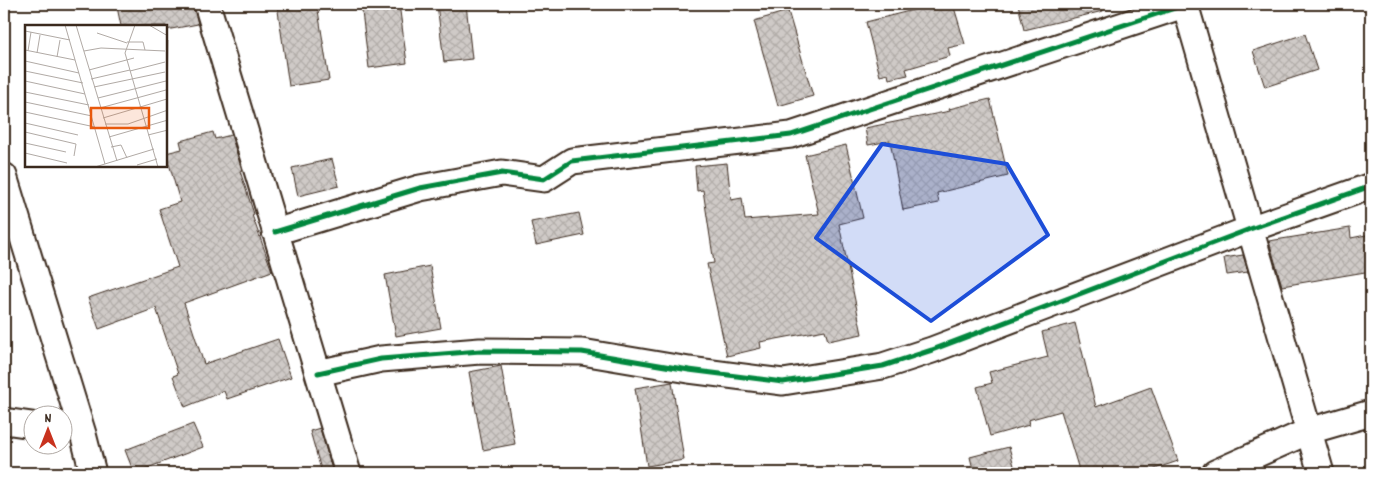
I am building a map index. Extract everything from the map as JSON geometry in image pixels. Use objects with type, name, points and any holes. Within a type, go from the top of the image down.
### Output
[{"type":"street","points":[[207,4],[348,473]]},
{"type":"street","points":[[275,232],[429,187],[502,173],[544,179],[572,161],[791,135],[1186,4],[1321,473]]},
{"type":"street","points":[[4,180],[73,432],[93,473]]},
{"type":"street","points":[[318,373],[381,359],[480,351],[582,352],[689,370],[784,382],[883,366],[932,350],[1250,229],[1371,186]]},
{"type":"street","points":[[1215,473],[1309,431],[1371,414]]},
{"type":"street","points":[[4,420],[22,423]]},
{"type":"highlighted area","points":[[882,144],[1007,164],[1048,235],[931,321],[816,238]]},
{"type":"building","points":[[135,4],[193,4],[198,24],[168,30],[168,25],[121,25],[117,7]]},
{"type":"building","points":[[277,4],[317,4],[329,80],[289,86]]},
{"type":"building","points":[[361,4],[399,4],[407,63],[369,68]]},
{"type":"building","points":[[437,4],[466,4],[472,59],[444,62]]},
{"type":"building","points":[[915,4],[953,4],[965,44],[948,48],[950,56],[906,69],[908,75],[889,79],[888,74],[880,76],[866,22],[917,9]]},
{"type":"building","points":[[1018,4],[1102,4],[1103,11],[1024,30]]},
{"type":"building","points":[[788,11],[813,96],[778,106],[754,21]]},
{"type":"building","points":[[1305,34],[1317,70],[1265,87],[1253,51]]},
{"type":"building","points":[[990,99],[1008,176],[937,193],[939,203],[903,210],[890,141],[868,145],[865,128],[950,111],[949,109]]},
{"type":"building","points":[[213,132],[215,139],[231,135],[254,214],[252,215],[272,271],[184,303],[204,364],[278,339],[291,377],[227,399],[224,391],[185,407],[173,376],[178,374],[156,308],[99,329],[88,298],[178,267],[159,209],[180,202],[168,160],[168,152],[182,149],[180,141]]},
{"type":"building","points":[[846,145],[863,218],[839,224],[862,334],[828,341],[825,330],[760,342],[761,348],[727,356],[707,264],[714,263],[703,190],[697,191],[695,166],[727,163],[731,200],[742,198],[745,220],[819,214],[805,155]]},
{"type":"building","points":[[332,159],[339,186],[298,196],[292,168]]},
{"type":"building","points":[[579,213],[584,235],[536,245],[531,222]]},
{"type":"building","points":[[1350,228],[1351,238],[1371,234],[1371,271],[1282,286],[1269,241]]},
{"type":"building","points":[[1243,255],[1248,272],[1227,275],[1224,258]]},
{"type":"building","points":[[430,266],[441,328],[396,336],[385,275]]},
{"type":"building","points":[[1075,323],[1096,407],[1151,387],[1178,461],[1143,473],[1080,473],[1061,411],[1028,420],[1029,425],[990,436],[977,387],[992,383],[989,372],[1048,357],[1042,332]]},
{"type":"building","points":[[501,366],[515,444],[483,450],[469,372]]},
{"type":"building","points":[[672,382],[684,460],[647,466],[635,388]]},
{"type":"building","points":[[193,424],[203,447],[134,473],[125,450]]},
{"type":"building","points":[[320,428],[333,473],[322,473],[310,431]]},
{"type":"building","points":[[1009,447],[1016,473],[974,473],[970,457]]},
{"type":"cycle path","points":[[275,232],[420,188],[502,173],[544,179],[572,161],[791,135],[1187,4]]},
{"type":"cycle path","points":[[318,373],[381,359],[480,351],[582,352],[689,370],[783,382],[883,366],[932,350],[1250,229],[1371,186]]}]
